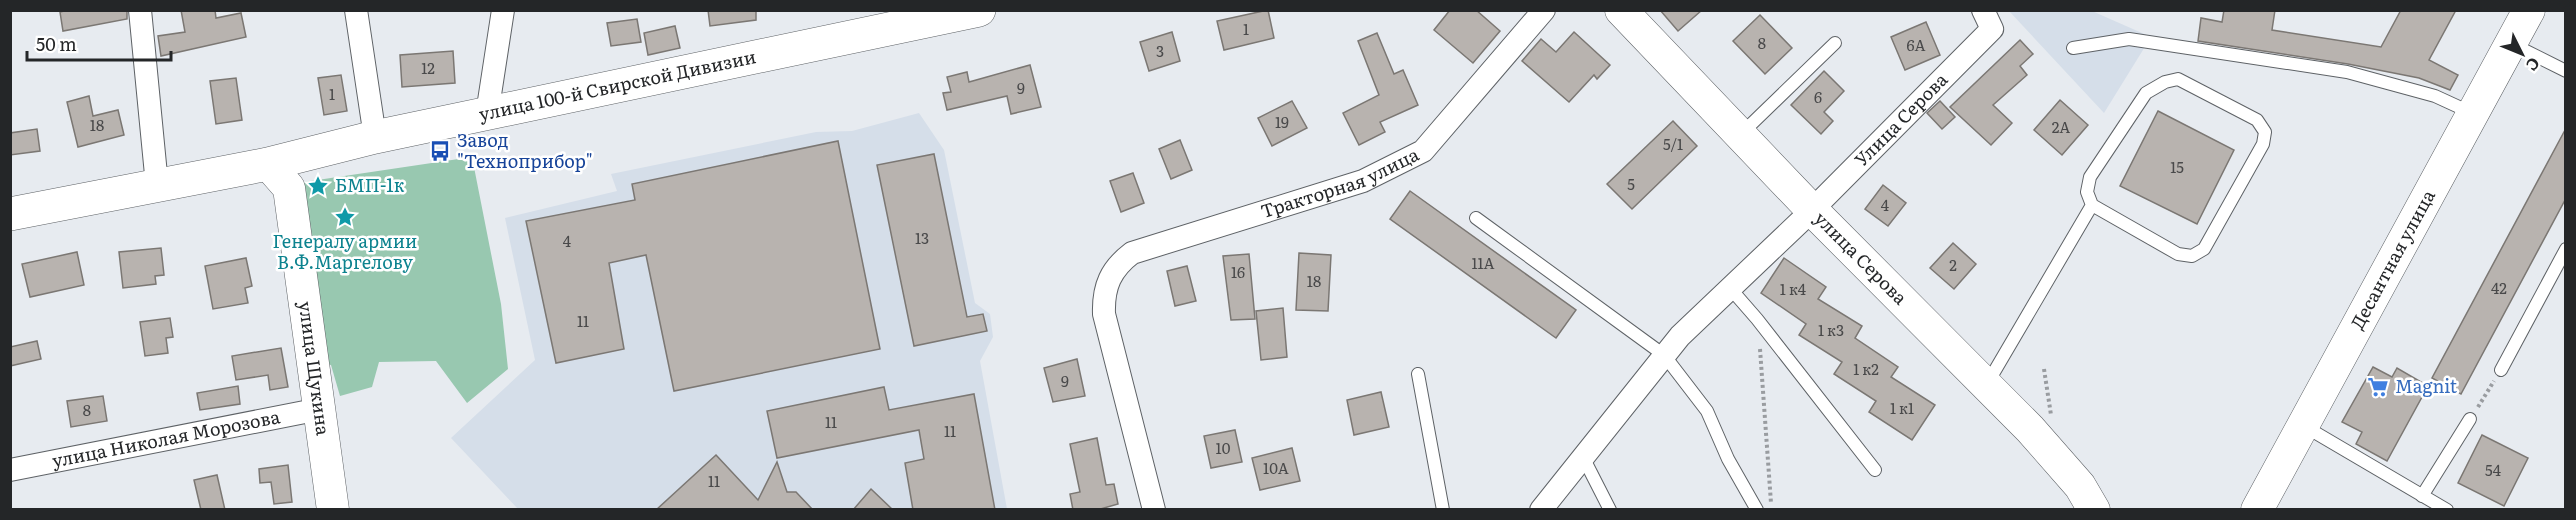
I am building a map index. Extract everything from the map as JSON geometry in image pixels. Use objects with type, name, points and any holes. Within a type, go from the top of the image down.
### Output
[{"type":"main road","name":"улица 100-й Свирской Дивизии","points":[[10,214],[268,164],[375,137],[980,10]]},
{"type":"street","points":[[140,10],[157,185]]},
{"type":"street","points":[[356,10],[375,137]]},
{"type":"street","points":[[487,114],[503,10]]},
{"type":"street","name":"Тракторная улица","points":[[1154,510],[1104,314],[1103,298],[1116,265],[1132,253],[1362,181],[1423,151],[1545,10]]},
{"type":"street","name":"улица Серова","points":[[1621,10],[1812,210],[1987,385],[2080,486],[2094,510]]},
{"type":"street","name":"Десантная улица","points":[[2257,510],[2529,10]]},
{"type":"street","name":"Улица Серова","points":[[1812,210],[1988,20]]},
{"type":"street","name":"улица Щукина","points":[[268,164],[289,188],[333,510]]},
{"type":"street","points":[[1541,510],[1664,355],[1812,210]]},
{"type":"street","name":"улица Николая Морозова","points":[[10,470],[320,409]]},
{"type":"lane","points":[[2073,48],[2129,39],[2347,72],[2435,96],[2473,114]]},
{"type":"lane","points":[[1740,135],[1835,43]]},
{"type":"lane","points":[[2511,43],[2565,71]]},
{"type":"lane","points":[[2178,79],[2257,120],[2265,132],[2263,144],[2204,249],[2192,256],[2178,254],[2092,205],[2086,192],[2090,177],[2146,93],[2164,82],[2178,79]]},
{"type":"lane","points":[[1987,385],[2092,205]]},
{"type":"lane","points":[[1476,218],[1664,355],[1707,411],[1728,459],[1757,510]]},
{"type":"lane","points":[[2501,370],[2565,249]]},
{"type":"lane","points":[[1730,288],[1757,319],[1875,470]]},
{"type":"lane","points":[[1418,374],[1443,510]]},
{"type":"lane","points":[[2422,496],[2470,419]]},
{"type":"lane","points":[[2303,426],[2447,510]]},
{"type":"lane","points":[[1583,457],[1610,510]]},
{"type":"path","points":[[1757,319],[1772,510]]},
{"type":"path","points":[[2470,419],[2501,370]]},
{"type":"shaded area","points":[[2009,11],[2092,11],[2151,37],[2104,113]]},
{"type":"shaded area","points":[[919,113],[944,150],[975,303],[990,314],[993,337],[980,361],[1007,509],[518,509],[451,438],[535,360],[505,218],[617,191],[611,174],[816,132],[852,131]]},
{"type":"green space","points":[[472,157],[501,304],[508,369],[467,403],[436,361],[379,362],[372,387],[340,396],[331,365],[325,364],[304,182]]},
{"type":"building","points":[[127,10],[127,19],[63,31],[60,12]]},
{"type":"building","points":[[181,10],[215,10],[216,18],[241,13],[246,37],[161,56],[158,36],[185,32]]},
{"type":"building","points":[[708,10],[756,10],[756,20],[710,26]]},
{"type":"building","points":[[1268,10],[1274,38],[1224,50],[1217,21]]},
{"type":"building","points":[[1450,10],[1476,10],[1500,31],[1473,63],[1434,30]]},
{"type":"building","points":[[1660,10],[1702,10],[1678,31]]},
{"type":"building","points":[[2224,10],[2275,10],[2272,30],[2381,47],[2401,10],[2456,10],[2429,60],[2458,75],[2450,90],[2419,78],[2348,64],[2198,41],[2201,18],[2222,22]]},
{"type":"building","points":[[1760,15],[1792,48],[1765,74],[1733,41]]},
{"type":"building","points":[[637,19],[641,42],[611,46],[607,23]]},
{"type":"building","points":[[1926,22],[1940,55],[1905,70],[1891,37]]},
{"type":"building","points":[[675,26],[680,48],[648,55],[644,33]]},
{"type":"building","points":[[1172,32],[1180,61],[1149,71],[1140,42]]},
{"type":"building","points":[[1574,32],[1610,65],[1597,79],[1594,75],[1569,102],[1522,61],[1541,39],[1556,52]]},
{"type":"building","points":[[1377,33],[1394,74],[1403,70],[1418,105],[1380,122],[1385,132],[1359,145],[1343,113],[1379,95],[1358,41]]},
{"type":"building","points":[[2020,40],[2033,54],[2020,66],[2027,75],[1993,105],[2012,123],[1991,145],[1950,107]]},
{"type":"building","points":[[453,51],[455,83],[402,87],[400,55]]},
{"type":"building","points":[[1030,65],[1041,107],[1011,114],[1007,96],[947,110],[943,93],[951,92],[947,77],[967,72],[969,82]]},
{"type":"building","points":[[1824,71],[1844,91],[1824,112],[1833,121],[1821,134],[1791,105]]},
{"type":"building","points":[[341,75],[347,111],[324,115],[318,78]]},
{"type":"building","points":[[236,78],[242,120],[216,124],[210,81]]},
{"type":"building","points":[[89,96],[93,116],[118,110],[124,135],[78,147],[67,102]]},
{"type":"building","points":[[2060,100],[2088,125],[2062,155],[2034,130]]},
{"type":"building","points":[[1292,101],[1307,128],[1272,146],[1258,118]]},
{"type":"building","points":[[1940,101],[1955,117],[1942,129],[1927,113]]},
{"type":"building","points":[[2158,111],[2234,150],[2197,224],[2120,186]]},
{"type":"building","points":[[1673,121],[1697,146],[1632,209],[1607,184]]},
{"type":"building","points":[[37,129],[40,151],[10,155],[10,133]]},
{"type":"building","points":[[2565,130],[2565,200],[2461,394],[2432,378]]},
{"type":"building","points":[[1180,140],[1192,170],[1171,179],[1159,149]]},
{"type":"building","points":[[838,141],[880,349],[674,391],[646,255],[609,263],[624,349],[556,363],[526,221],[635,200],[632,184]]},
{"type":"building","points":[[934,154],[967,317],[983,314],[987,331],[914,346],[877,165]]},
{"type":"building","points":[[1133,173],[1144,203],[1121,212],[1110,181]]},
{"type":"building","points":[[1883,185],[1906,203],[1888,226],[1865,209]]},
{"type":"building","points":[[1410,191],[1576,310],[1556,338],[1390,219]]},
{"type":"building","points":[[1953,243],[1976,264],[1954,289],[1930,268]]},
{"type":"building","points":[[161,248],[164,275],[155,276],[156,284],[123,288],[119,252]]},
{"type":"building","points":[[77,252],[84,285],[30,297],[22,264]]},
{"type":"building","points":[[1299,253],[1331,255],[1328,311],[1296,310]]},
{"type":"building","points":[[1249,254],[1255,319],[1231,320],[1223,256]]},
{"type":"building","points":[[246,258],[252,286],[245,288],[248,303],[213,309],[205,266]]},
{"type":"building","points":[[1784,258],[1826,287],[1818,299],[1862,326],[1855,338],[1898,367],[1891,377],[1935,405],[1912,440],[1869,412],[1876,401],[1834,374],[1842,362],[1799,335],[1806,324],[1761,293]]},
{"type":"building","points":[[1187,266],[1196,301],[1175,306],[1167,271]]},
{"type":"building","points":[[1283,308],[1287,357],[1261,360],[1256,311]]},
{"type":"building","points":[[170,318],[173,337],[166,338],[168,353],[145,356],[140,322]]},
{"type":"building","points":[[37,341],[41,359],[10,366],[10,347]]},
{"type":"building","points":[[281,348],[288,387],[270,390],[268,375],[236,380],[232,356]]},
{"type":"building","points":[[1077,359],[1085,396],[1053,402],[1044,368]]},
{"type":"building","points":[[2373,367],[2392,377],[2397,368],[2428,386],[2387,461],[2356,444],[2362,432],[2342,422]]},
{"type":"building","points":[[238,386],[240,404],[200,410],[197,393]]},
{"type":"building","points":[[884,387],[889,410],[974,394],[995,510],[913,510],[905,463],[924,459],[919,430],[777,458],[767,411]]},
{"type":"building","points":[[1381,392],[1389,427],[1354,435],[1347,400]]},
{"type":"building","points":[[103,396],[107,421],[71,427],[67,401]]},
{"type":"building","points":[[1235,430],[1242,462],[1211,468],[1204,436]]},
{"type":"building","points":[[2482,435],[2528,458],[2504,506],[2458,483]]},
{"type":"building","points":[[1097,438],[1106,485],[1114,484],[1118,504],[1097,510],[1073,510],[1070,494],[1080,492],[1070,444]]},
{"type":"building","points":[[1292,448],[1300,481],[1260,490],[1252,458]]},
{"type":"building","points":[[716,455],[758,500],[777,462],[787,492],[796,492],[813,510],[656,510]]},
{"type":"building","points":[[288,465],[292,502],[274,504],[271,482],[260,483],[259,469]]},
{"type":"building","points":[[217,475],[225,510],[201,510],[194,480]]},
{"type":"building","points":[[871,489],[893,510],[853,510]]},
{"type":"place","name":"Завод \"Техноприбор\"","points":[[440,151]]},
{"type":"place","name":"БМП-1к","points":[[318,186]]},
{"type":"place","name":"Генералу армии В.Ф.Маргелову","points":[[345,217]]},
{"type":"place","name":"Magnit","points":[[2378,387]]}]
